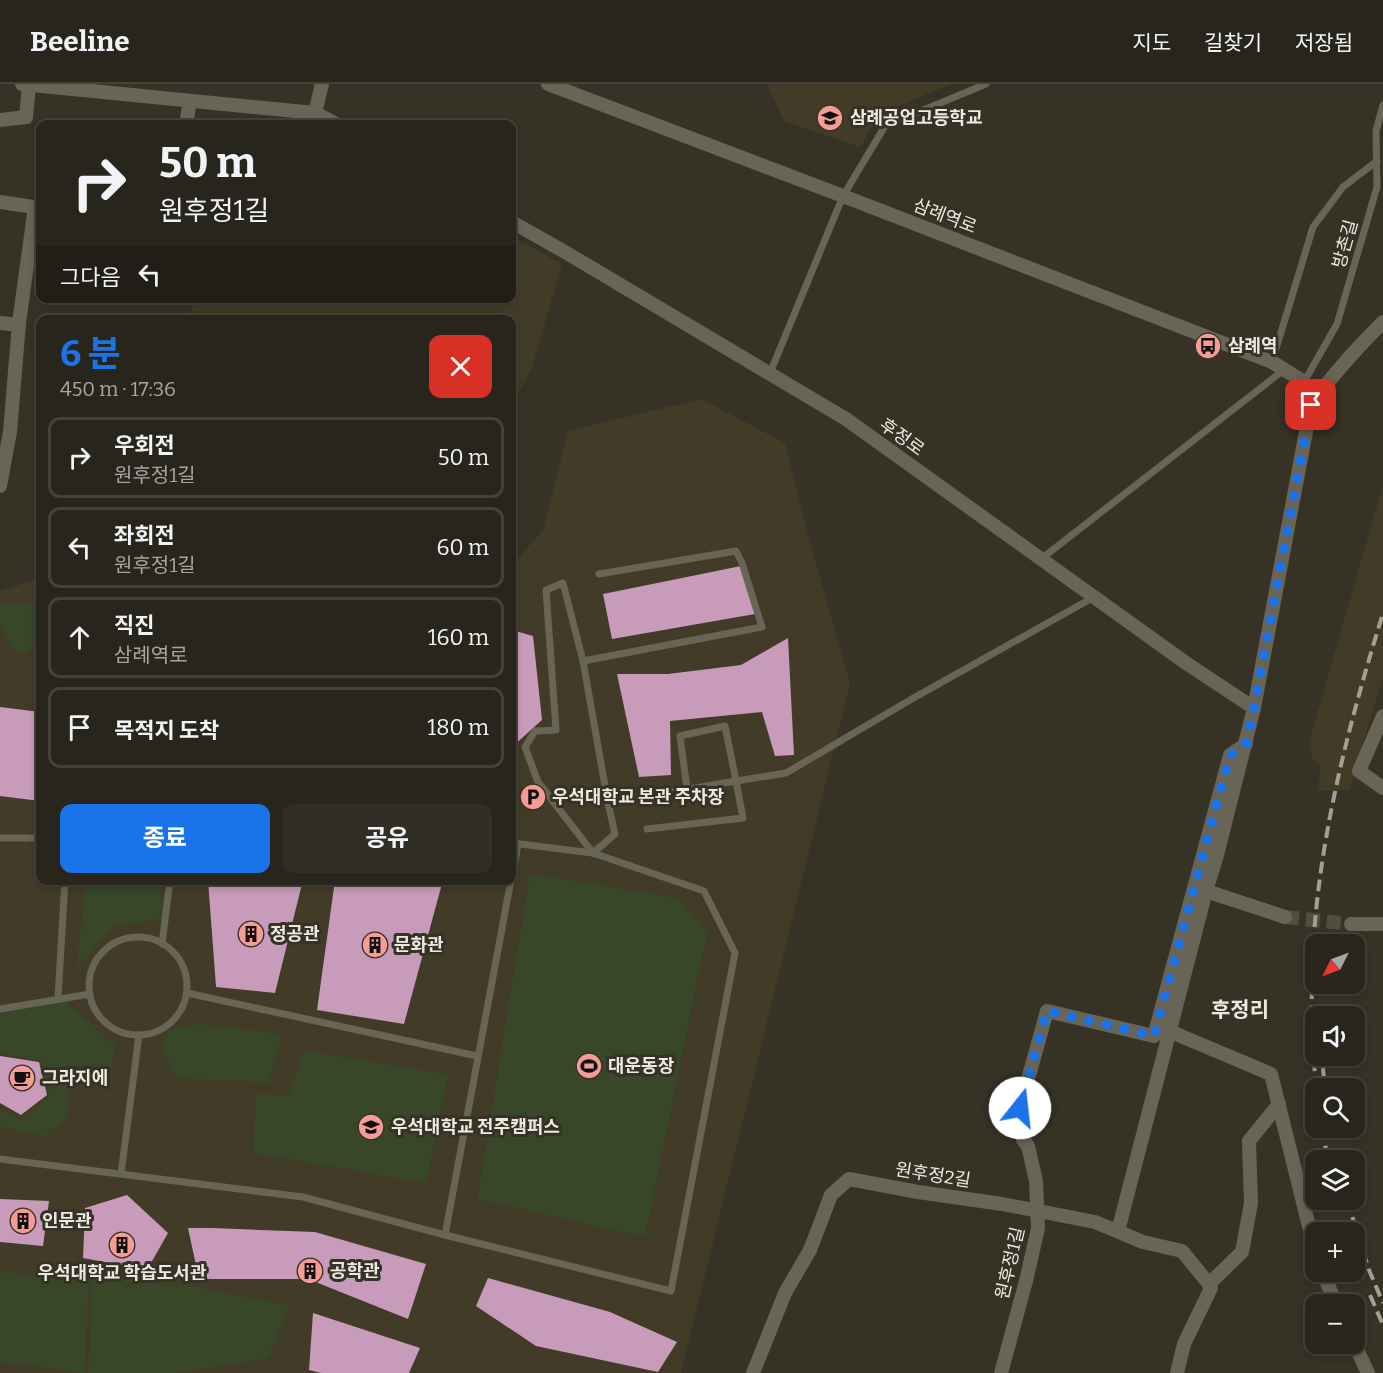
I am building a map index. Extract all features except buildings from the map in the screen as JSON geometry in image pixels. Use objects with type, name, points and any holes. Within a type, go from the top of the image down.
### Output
[{"type":"street","points":[[22,84],[315,113],[328,120]]},
{"type":"street","points":[[315,113],[322,84]]},
{"type":"street","name":"삼례역로","points":[[548,84],[1272,362],[1304,382]]},
{"type":"street","points":[[0,120],[26,117],[36,85]]},
{"type":"street","points":[[187,120],[190,101]]},
{"type":"street","points":[[0,202],[36,207]]},
{"type":"street","points":[[0,486],[19,325],[36,219]]},
{"type":"street","name":"후정로","points":[[516,224],[846,418],[1186,663],[1254,708]]},
{"type":"street","points":[[1118,1230],[1246,744],[1311,405],[1330,378],[1383,322]]},
{"type":"street","points":[[0,323],[19,325]]},
{"type":"street","points":[[1304,382],[1311,405]]},
{"type":"street","points":[[1383,716],[1359,771],[1383,788]]},
{"type":"street","points":[[1154,1036],[1230,755],[1246,744]]},
{"type":"street","points":[[1206,891],[1285,917]]},
{"type":"street","points":[[1352,924],[1383,924]]},
{"type":"street","name":"원후정1길","points":[[1001,1373],[1038,1228],[1036,1181],[1028,1146],[1023,1140],[1020,1108],[1047,1011],[1154,1036]]},
{"type":"street","points":[[1154,1036],[1169,1031],[1271,1074],[1308,1222]]},
{"type":"street","points":[[1177,1373],[1185,1344],[1211,1288],[1209,1284],[1242,1252],[1251,1203],[1249,1141],[1279,1104]]},
{"type":"street","name":"원후정2길","points":[[753,1373],[785,1293],[810,1250],[831,1195],[849,1179],[1095,1222],[1143,1242],[1182,1251],[1209,1284]]},
{"type":"street","points":[[1359,1354],[1368,1373]]},
{"type":"lane","points":[[770,373],[843,196],[885,126],[986,84]]},
{"type":"lane","name":"방촌길","points":[[1304,382],[1337,324],[1377,187],[1376,131],[1383,105]]},
{"type":"lane","points":[[1272,362],[1313,227],[1343,187],[1377,161]]},
{"type":"lane","points":[[1041,559],[1285,369]]},
{"type":"lane","points":[[583,661],[762,627],[742,562],[736,551],[598,574]]},
{"type":"lane","points":[[563,583],[583,661],[615,834],[593,853],[538,782],[525,747],[535,731],[556,730],[546,590],[563,583]]},
{"type":"lane","points":[[608,803],[786,773],[910,700],[1094,597]]},
{"type":"lane","points":[[646,829],[743,818],[725,726],[680,736],[687,789]]},
{"type":"lane","points":[[0,838],[36,838]]},
{"type":"lane","points":[[0,1159],[303,1197],[671,1291],[735,953],[704,891],[593,853],[516,844]]},
{"type":"lane","points":[[58,998],[65,885]]},
{"type":"lane","points":[[162,944],[169,885]]},
{"type":"lane","points":[[445,1235],[510,885]]},
{"type":"lane","points":[[445,1235],[510,885]]},
{"type":"lane","points":[[140,937],[155,940],[169,948],[180,961],[186,977],[187,993],[183,1006],[165,1027],[153,1033],[139,1035],[125,1033],[107,1023],[98,1013],[90,994],[90,978],[95,963],[110,946],[124,939],[140,937]]},
{"type":"lane","points":[[187,993],[477,1056]]},
{"type":"lane","points":[[0,1010],[90,994]]},
{"type":"lane","points":[[121,1174],[139,1035]]},
{"type":"shaded area","name":"삼례공업고등학교","points":[[767,84],[951,84],[880,114],[860,147],[784,121]]},
{"type":"shaded area","points":[[516,238],[562,264],[532,368],[516,398],[516,315],[190,315],[194,303],[516,303]]},
{"type":"shaded area","name":"우석대학교 전주캠퍼스","points":[[701,399],[785,443],[850,684],[681,1373],[0,1373],[0,591],[36,579],[36,885],[516,885],[516,560],[543,530],[568,431]]},
{"type":"shaded area","points":[[1383,485],[1383,677],[1350,790],[1318,791],[1321,766],[1312,758],[1310,739]]},
{"type":"green space","points":[[0,603],[36,603],[36,649],[14,652],[0,625]]},
{"type":"green space","name":"대운동장","points":[[530,874],[679,898],[707,933],[645,1237],[477,1199]]},
{"type":"green space","points":[[86,885],[158,885],[165,918],[113,926],[76,969]]},
{"type":"green space","points":[[64,1000],[116,1046],[111,1071],[106,1076],[85,1066],[72,1065],[67,1118],[43,1136],[0,1127],[0,1109],[19,1120],[49,1096],[41,1061],[0,1054],[0,1012]]},
{"type":"green space","points":[[203,1024],[282,1034],[269,1083],[176,1078],[162,1048],[168,1030]]},
{"type":"green space","points":[[304,1050],[448,1075],[426,1183],[254,1153],[255,1093],[288,1096]]},
{"type":"green space","points":[[0,1272],[89,1280],[85,1373],[0,1362]]},
{"type":"green space","points":[[93,1272],[178,1283],[290,1306],[268,1358],[177,1373],[88,1373]]},
{"type":"tunnel","points":[[1285,917],[1351,924]]},
{"type":"railway","points":[[1315,1078],[1312,989],[1314,929],[1319,883],[1335,791],[1357,701],[1383,613]]},
{"type":"railway","points":[[1323,1068],[1324,1078]]},
{"type":"railway","points":[[1324,1138],[1326,1150]]},
{"type":"railway","points":[[1350,1210],[1369,1270],[1383,1303]]},
{"type":"railway","points":[[1370,1295],[1383,1325]]},
{"type":"place","name":"삼례공업고등학교","points":[[830,118]]},
{"type":"place","name":"삼례역","points":[[1208,346]]},
{"type":"place","name":"우석대학교 본관 주차장","points":[[533,797]]},
{"type":"place","name":"정공관","points":[[251,934]]},
{"type":"place","name":"문화관","points":[[375,945]]},
{"type":"place","name":"대운동장","points":[[589,1066]]},
{"type":"place","name":"그라지에","points":[[22,1078]]},
{"type":"place","name":"우석대학교 전주캠퍼스","points":[[371,1127]]},
{"type":"place","name":"인문관","points":[[23,1221]]},
{"type":"place","name":"우석대학교 학습도서관","points":[[122,1245]]},
{"type":"place","name":"공학관","points":[[310,1271]]},
{"type":"district","name":"후정리","points":[[1240,1010]]},
{"type":"route","points":[[1020,1108],[1047,1011],[1154,1036],[1230,755],[1246,744],[1311,405]]}]
